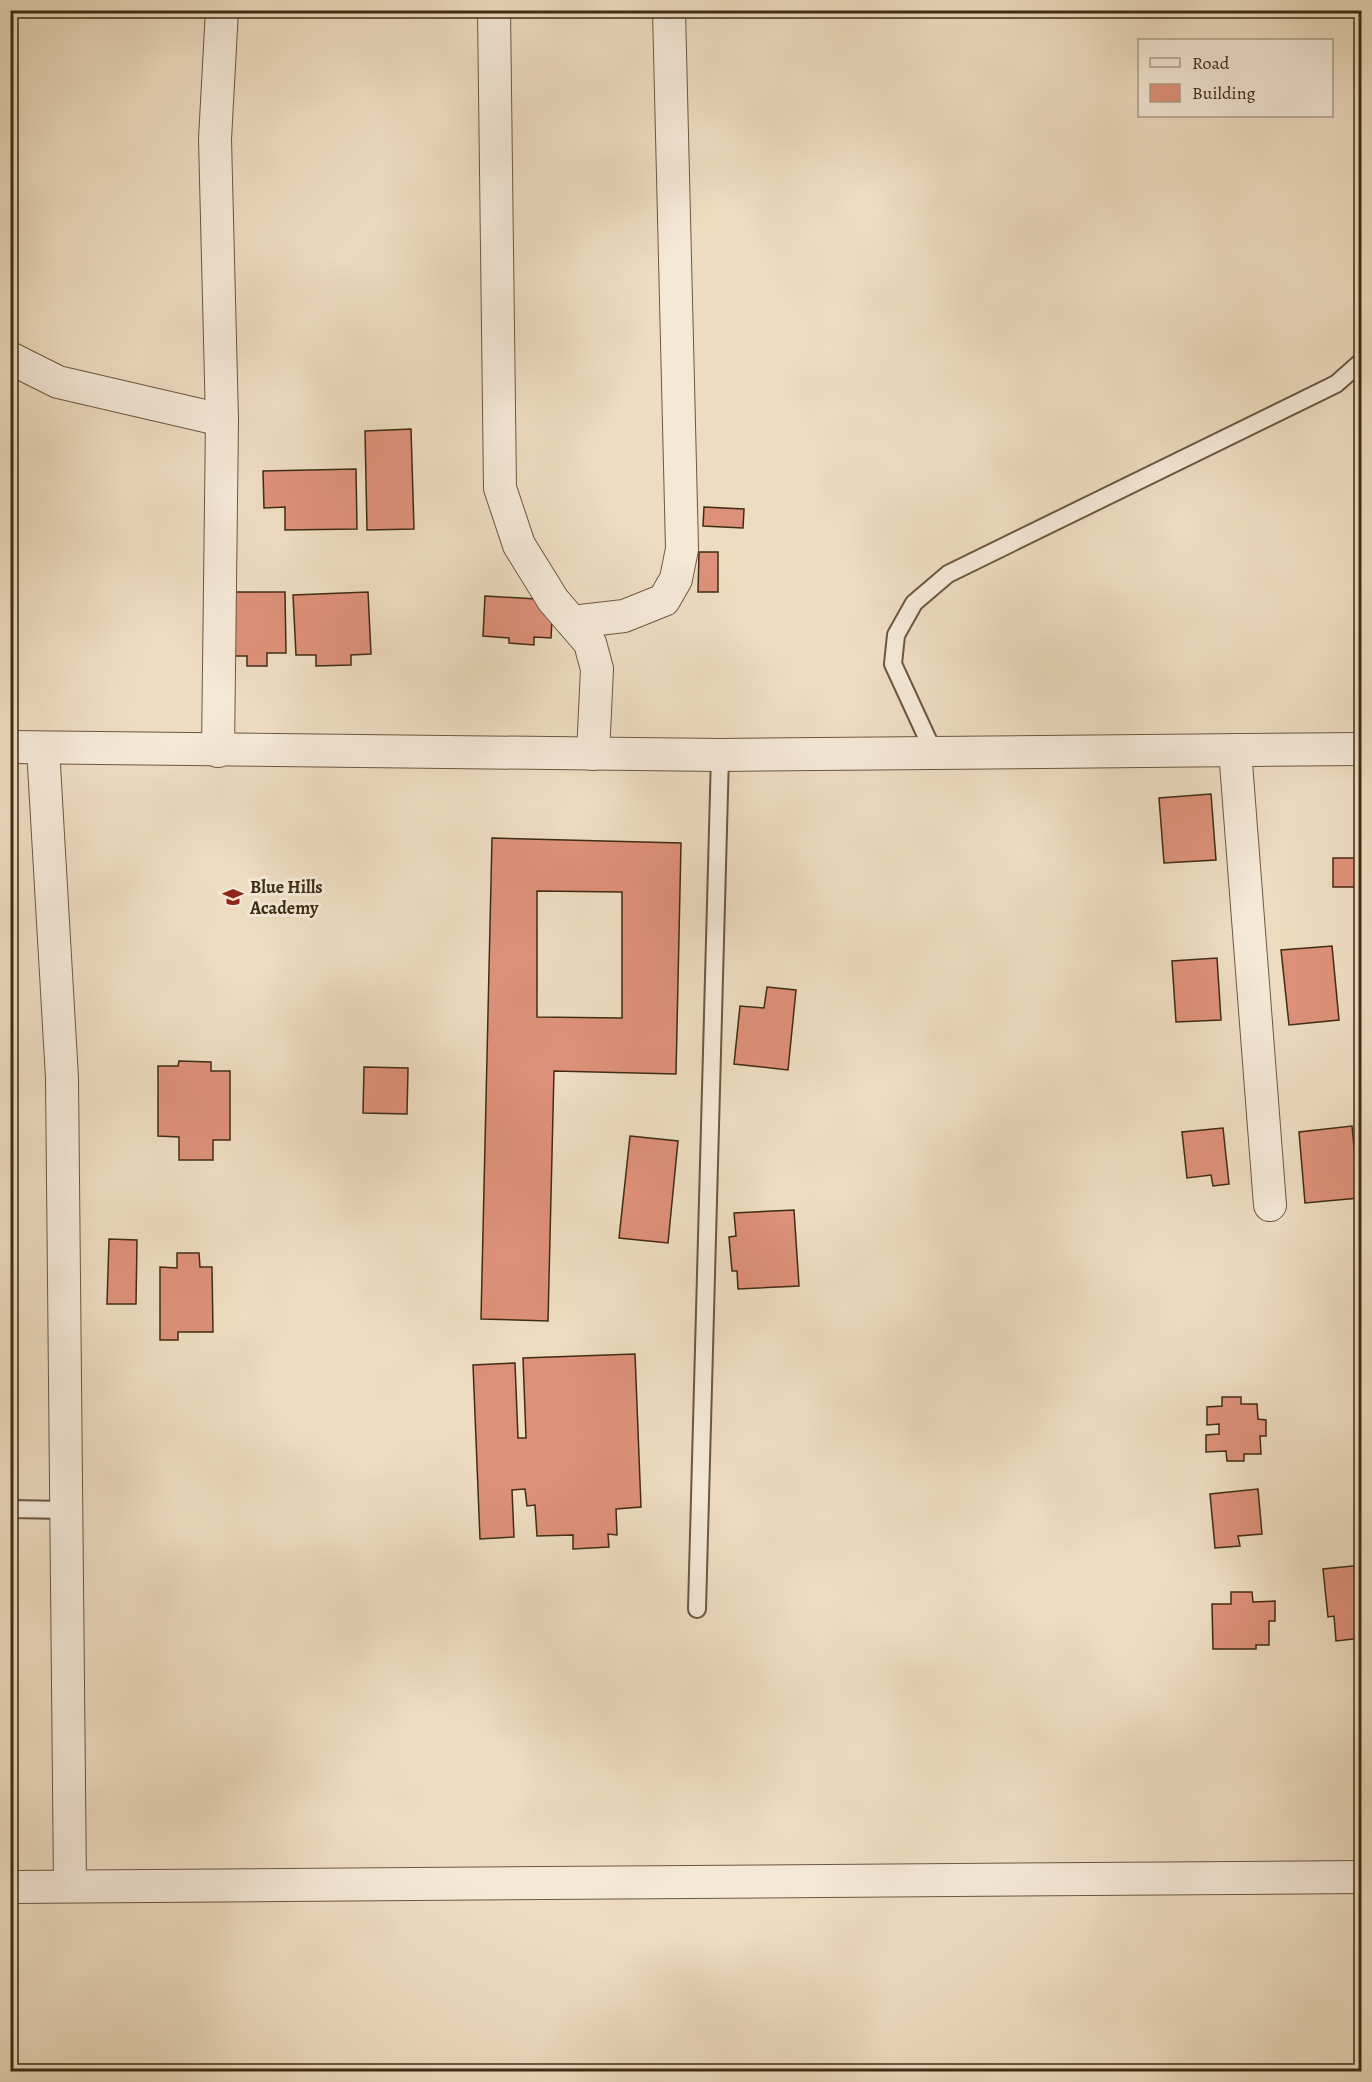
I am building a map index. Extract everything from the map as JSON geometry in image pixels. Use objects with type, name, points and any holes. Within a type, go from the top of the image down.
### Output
[{"type":"street","points":[[218,751],[222,420],[215,139],[222,10]]},
{"type":"street","points":[[494,10],[500,488],[519,545],[553,600],[590,643],[597,669],[593,754]]},
{"type":"street","points":[[572,622],[624,616],[664,600],[676,579],[682,549],[669,10]]},
{"type":"street","points":[[10,358],[58,382],[222,420]]},
{"type":"street","points":[[10,747],[720,755],[1362,749]]},
{"type":"street","points":[[43,748],[62,1078],[70,1886]]},
{"type":"street","points":[[1235,750],[1270,1205]]},
{"type":"street","points":[[10,1887],[1362,1877]]},
{"type":"lane","points":[[934,753],[893,664],[896,635],[914,603],[948,574],[1336,384],[1362,361]]},
{"type":"lane","points":[[697,1609],[720,755]]},
{"type":"lane","points":[[10,1509],[66,1510]]},
{"type":"building","points":[[411,429],[414,529],[367,530],[365,431]]},
{"type":"building","points":[[356,469],[357,529],[285,530],[285,507],[264,508],[263,471]]},
{"type":"building","points":[[704,507],[744,509],[743,528],[703,526]]},
{"type":"building","points":[[699,552],[718,552],[718,592],[698,592]]},
{"type":"building","points":[[228,592],[285,592],[286,653],[267,653],[267,666],[247,666],[247,656],[229,656]]},
{"type":"building","points":[[368,592],[371,654],[351,655],[351,665],[316,666],[316,655],[296,655],[293,595]]},
{"type":"building","points":[[485,596],[553,600],[551,638],[534,637],[534,645],[509,643],[509,638],[483,636]]},
{"type":"building","points":[[1211,794],[1216,860],[1164,863],[1159,798]]},
{"type":"building","points":[[492,838],[681,843],[676,1074],[554,1071],[548,1321],[481,1319]],"holes":[[[537,891],[622,892],[622,1018],[537,1017]]]},
{"type":"building","points":[[1333,858],[1362,858],[1362,887],[1333,887]]},
{"type":"building","points":[[1332,946],[1339,1020],[1289,1025],[1281,950]]},
{"type":"building","points":[[1217,958],[1221,1020],[1176,1022],[1172,961]]},
{"type":"building","points":[[767,987],[796,990],[788,1070],[734,1064],[740,1006],[764,1008]]},
{"type":"building","points":[[179,1061],[211,1062],[211,1071],[230,1071],[230,1140],[213,1140],[213,1160],[179,1160],[179,1137],[158,1136],[158,1066],[178,1066]]},
{"type":"building","points":[[364,1067],[408,1068],[407,1114],[363,1113]]},
{"type":"building","points":[[1352,1126],[1359,1198],[1305,1203],[1299,1132]]},
{"type":"building","points":[[1223,1128],[1229,1184],[1213,1186],[1211,1175],[1187,1178],[1182,1132]]},
{"type":"building","points":[[630,1136],[678,1141],[668,1243],[619,1238]]},
{"type":"building","points":[[794,1210],[799,1286],[738,1289],[737,1271],[732,1271],[729,1237],[736,1236],[734,1213]]},
{"type":"building","points":[[109,1239],[137,1240],[136,1304],[107,1304]]},
{"type":"building","points":[[177,1253],[199,1253],[200,1267],[212,1267],[213,1332],[178,1332],[178,1340],[160,1340],[160,1267],[177,1268]]},
{"type":"building","points":[[635,1354],[641,1507],[616,1509],[617,1535],[608,1534],[609,1547],[573,1549],[573,1535],[537,1536],[535,1505],[527,1506],[525,1489],[512,1490],[514,1537],[480,1539],[473,1365],[515,1363],[518,1438],[526,1438],[523,1358]]},
{"type":"building","points":[[1222,1397],[1241,1397],[1241,1404],[1257,1404],[1258,1419],[1266,1420],[1266,1436],[1260,1436],[1261,1454],[1244,1454],[1244,1461],[1227,1461],[1226,1451],[1206,1452],[1206,1435],[1219,1434],[1219,1424],[1207,1425],[1207,1407],[1222,1406]]},
{"type":"building","points":[[1258,1489],[1262,1534],[1238,1536],[1240,1546],[1215,1548],[1210,1494]]},
{"type":"building","points":[[1362,1565],[1362,1638],[1336,1641],[1334,1616],[1328,1617],[1323,1569]]},
{"type":"building","points":[[1231,1592],[1252,1592],[1253,1602],[1275,1601],[1275,1621],[1269,1621],[1269,1645],[1256,1645],[1256,1649],[1213,1649],[1212,1604],[1231,1604]]},
{"type":"place","name":"Blue Hills Academy","points":[[233,897]]}]
